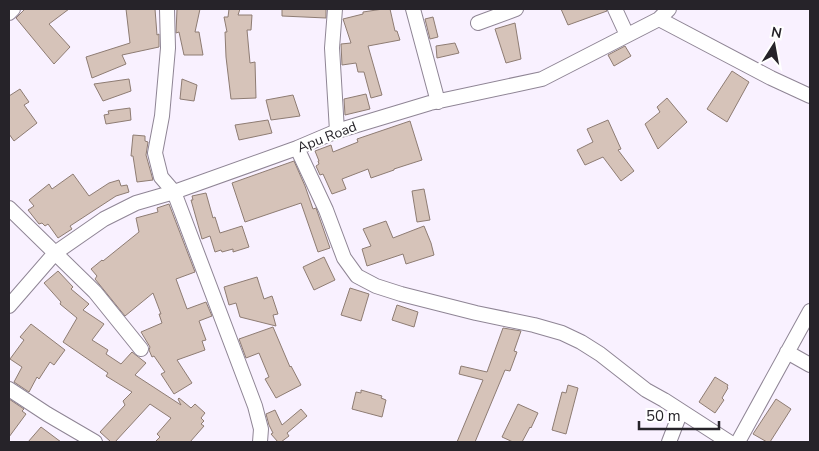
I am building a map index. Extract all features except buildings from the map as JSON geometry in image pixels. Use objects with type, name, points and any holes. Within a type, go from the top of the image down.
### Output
[{"type":"street","points":[[9,13],[13,9]]},
{"type":"street","points":[[167,9],[168,48],[162,116],[155,153],[162,177],[174,192],[255,406],[261,429],[260,442]]},
{"type":"street","points":[[335,9],[332,48],[337,131]]},
{"type":"street","points":[[413,9],[438,102]]},
{"type":"street","points":[[478,23],[516,9]]},
{"type":"street","points":[[615,9],[627,35]]},
{"type":"street","name":"Apu Road","points":[[11,299],[55,253],[104,219],[136,203],[174,192],[297,148],[337,131],[438,102],[542,79],[659,19],[669,9]]},
{"type":"street","points":[[659,19],[810,96]]},
{"type":"street","points":[[297,148],[326,210],[344,258],[357,276],[376,286],[401,294],[562,333],[600,354],[646,390],[729,442]]},
{"type":"street","points":[[9,208],[94,292],[141,349]]},
{"type":"street","points":[[738,442],[810,311]]},
{"type":"street","points":[[787,352],[810,365]]},
{"type":"street","points":[[9,389],[95,442]]},
{"type":"street","points":[[669,442],[681,411]]}]
